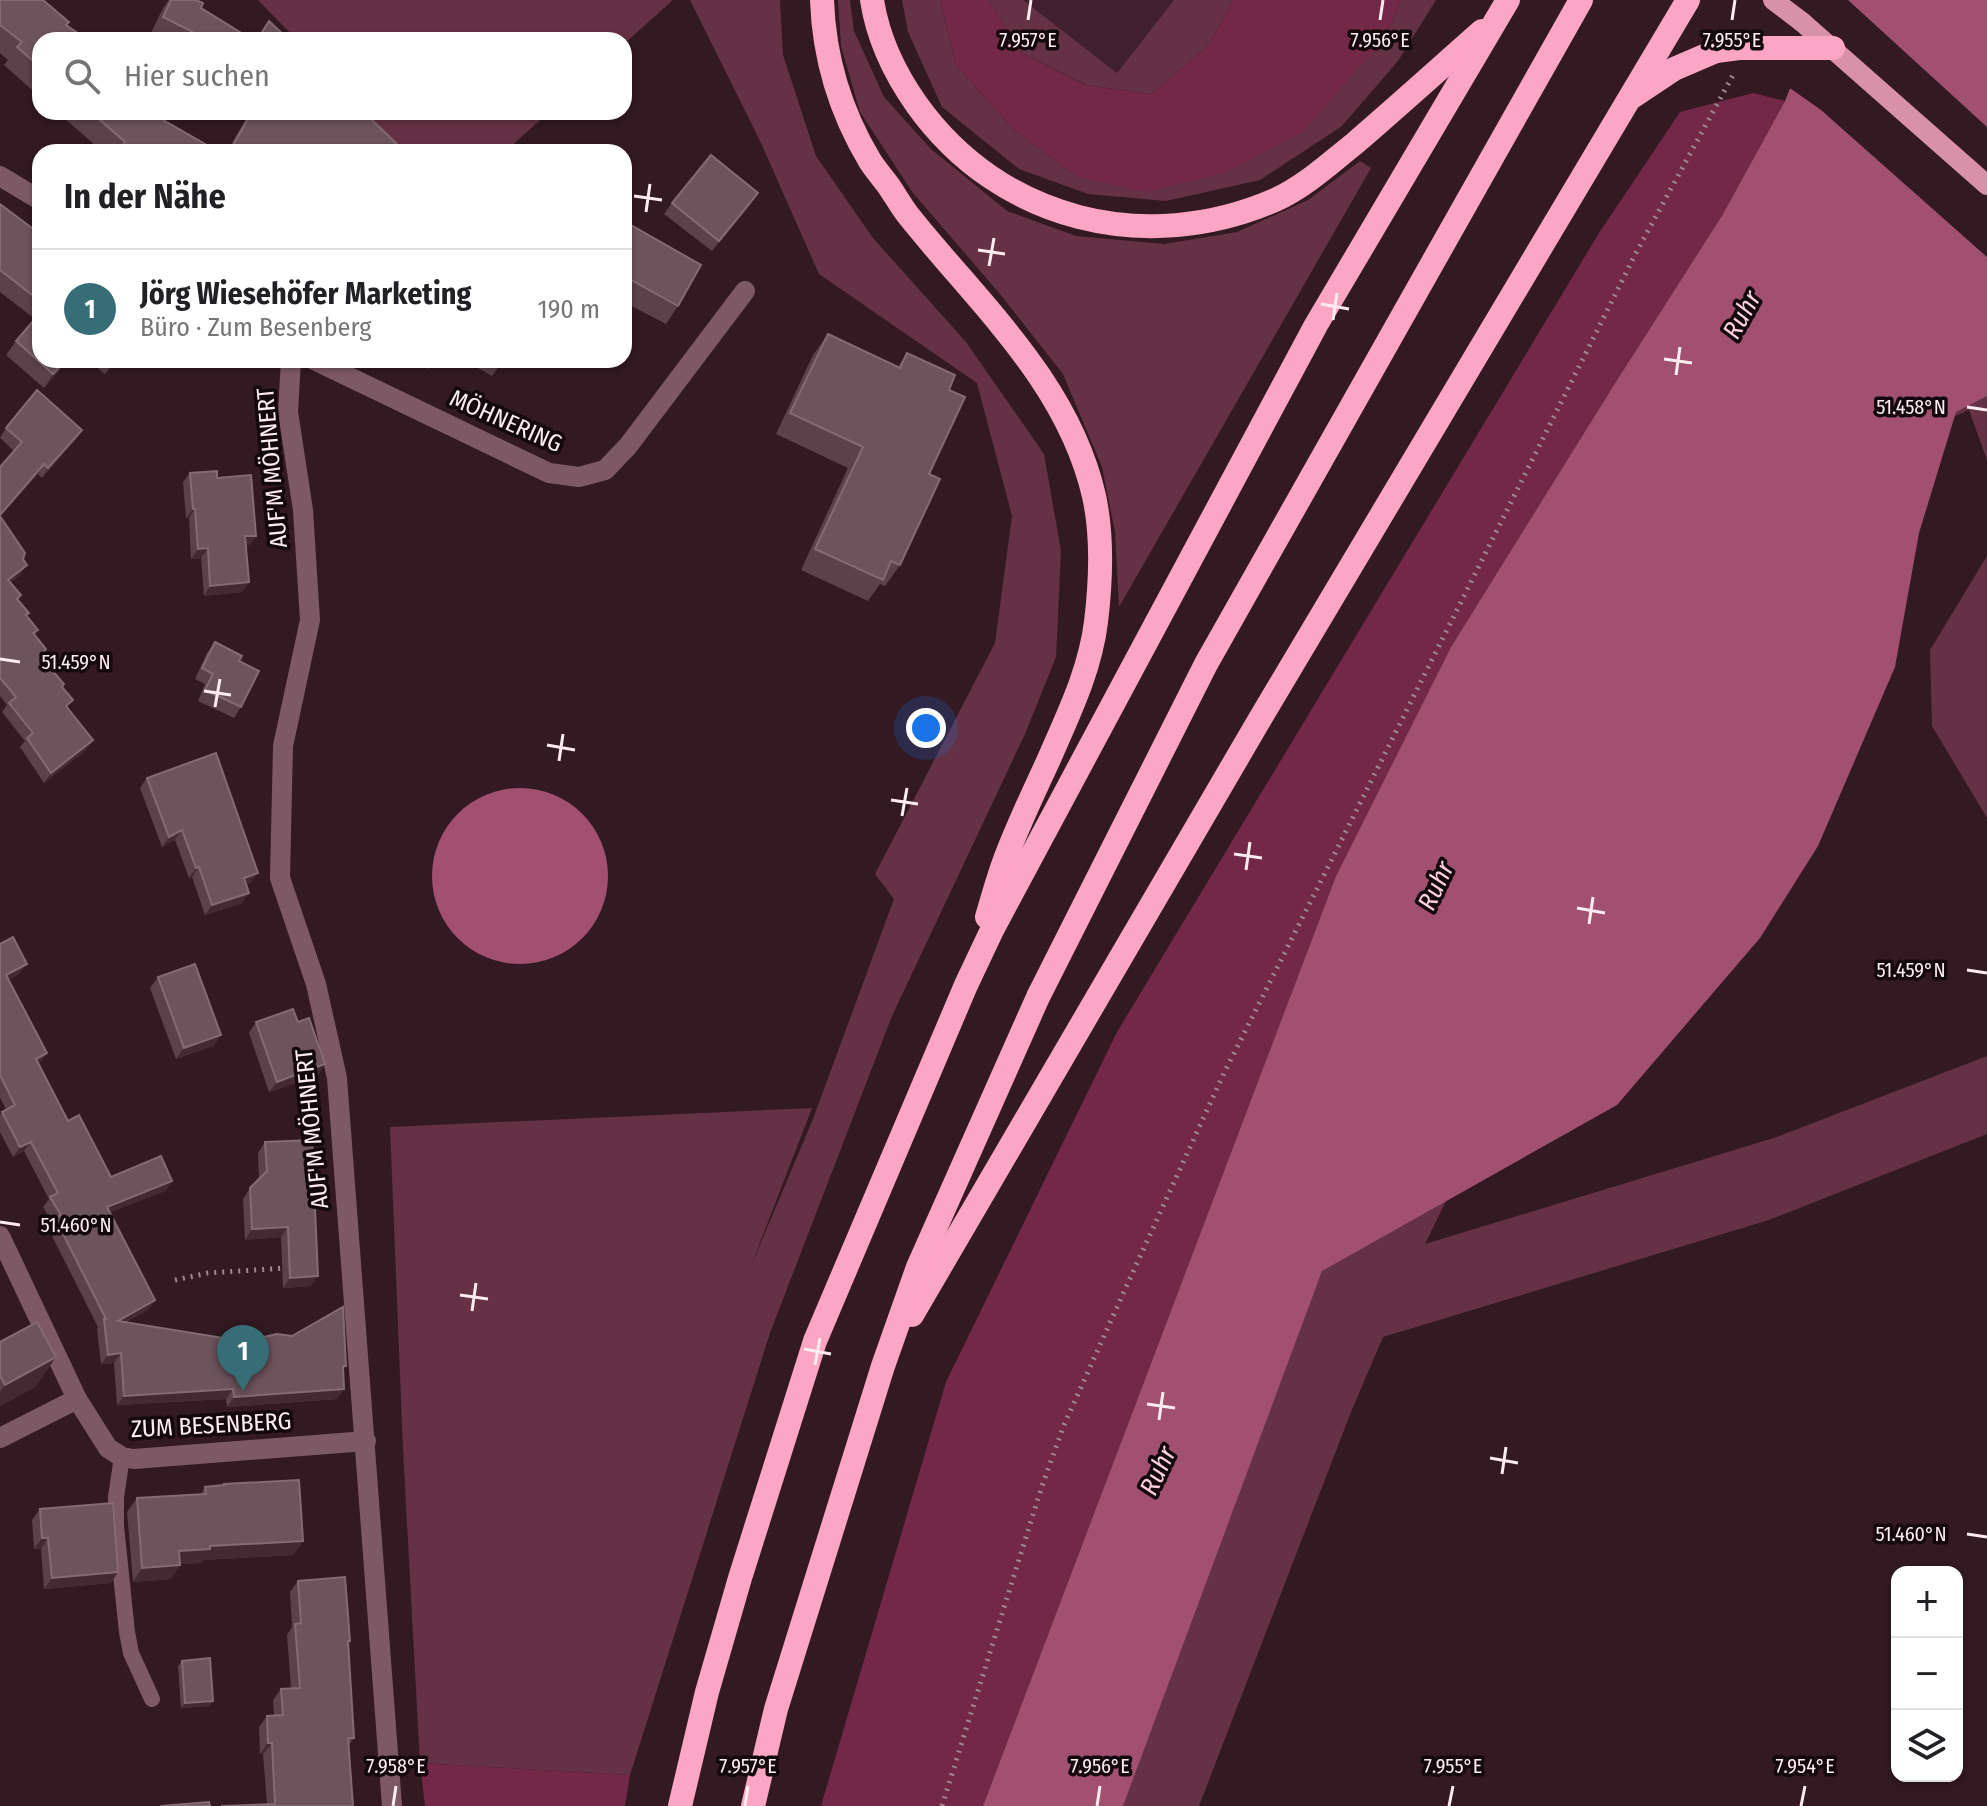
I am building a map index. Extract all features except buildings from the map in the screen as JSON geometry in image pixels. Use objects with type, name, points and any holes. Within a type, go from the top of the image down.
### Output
[{"type":"highway","points":[[822,0],[831,72],[856,135],[907,215],[1010,336],[1043,380],[1085,464],[1099,529],[1099,594],[1088,660],[1069,715],[1003,864],[966,985]]},
{"type":"highway","points":[[872,0],[886,51],[904,87],[930,123],[969,162],[1007,188],[1051,209],[1104,223],[1130,226],[1186,225],[1217,219],[1277,199],[1309,180],[1340,155],[1503,8]]},
{"type":"highway","points":[[753,1806],[776,1709],[883,1366],[918,1267],[1038,997],[1206,664],[1581,0]]},
{"type":"highway","points":[[883,1366],[1257,724],[1688,0]]},
{"type":"highway","points":[[680,1806],[735,1592],[815,1341],[966,985],[992,930],[1316,325],[1503,8]]},
{"type":"highway","points":[[1626,101],[1674,69],[1716,51],[1739,48],[1833,48]]},
{"type":"main road","points":[[1773,0],[1797,11],[1833,48],[1987,185]]},
{"type":"street","points":[[0,176],[32,195]]},
{"type":"street","name":"MÖHNERING","points":[[331,368],[549,473],[579,477],[605,470],[628,446],[745,291]]},
{"type":"street","name":"AUF'M MÖHNERT","points":[[291,368],[288,412],[303,510],[310,620],[283,746],[280,878],[316,984],[337,1078],[392,1806]]},
{"type":"street","name":"ZUM BESENBERG","points":[[0,1236],[77,1399],[108,1448],[122,1457],[134,1459],[366,1441]]},
{"type":"street","points":[[0,1438],[77,1399]]},
{"type":"lane","points":[[122,1457],[116,1497],[116,1526],[127,1632],[131,1653],[152,1699]]},
{"type":"path","points":[[942,1806],[1042,1486],[1064,1425],[1127,1285],[1224,1073],[1637,251],[1730,82]]},
{"type":"path","points":[[175,1280],[208,1273],[295,1267]]},
{"type":"shaded area","points":[[258,0],[673,0],[632,37],[632,32],[289,32]]},
{"type":"shaded area","points":[[690,0],[780,0],[783,55],[816,156],[873,238],[966,342],[1044,454],[1061,551],[1056,657],[1025,734],[892,1016],[770,1333],[630,1775],[420,1763],[390,1127],[812,1108],[751,1266],[813,1119],[894,899],[875,874],[995,643],[1012,516],[977,383],[819,274],[761,143]]},
{"type":"shaded area","points":[[838,0],[850,0],[854,31],[884,97],[931,149],[1007,211],[1076,236],[1164,244],[1237,232],[1308,200],[1360,161],[1371,168],[1119,607],[1115,532],[1102,467],[1063,374],[1000,294],[913,193],[860,112],[841,46]]},
{"type":"shaded area","points":[[902,0],[943,0],[941,3],[956,65],[1013,129],[1076,176],[1385,37],[1401,0],[1436,0],[1398,61],[1342,126],[1260,180],[1166,201],[1088,194],[1019,169],[942,107],[908,32]]},
{"type":"shaded area","points":[[943,0],[989,0],[1018,51],[1085,85],[1151,94],[1206,48],[1234,0],[1401,0],[1385,37],[1303,132],[1224,173],[1145,192],[1076,176],[1013,129],[956,65],[941,3]]},
{"type":"shaded area","points":[[989,0],[1023,0],[1117,73],[1174,0],[1234,0],[1206,48],[1151,94],[1086,85],[1018,51]]},
{"type":"shaded area","points":[[1023,0],[1174,0],[1117,73]]},
{"type":"shaded area","points":[[1753,93],[1785,101],[1723,214],[1451,647],[1336,876],[983,1806],[821,1806],[946,1382],[1117,1032],[1599,233],[1680,112]]},
{"type":"shaded area","points":[[374,120],[540,120],[514,144],[397,144]]},
{"type":"shaded area","points":[[1987,284],[1987,460],[1969,410],[1880,449],[1562,964],[1425,1244],[1777,1137],[1987,1056],[1987,1134],[1769,1220],[1383,1337],[1199,1806],[1107,1806],[1322,1271]]},
{"type":"shaded area","points":[[1987,556],[1987,818],[1932,726],[1930,650]]},
{"type":"shaded area","points":[[420,1763],[630,1775],[625,1806],[425,1806]]},
{"type":"water","name":"Ruhr","points":[[1825,0],[1987,0],[1987,396],[1956,412],[1919,533],[1895,667],[1818,846],[1760,938],[1617,1105],[1322,1271],[1123,1806],[983,1806],[1336,876],[1451,647],[1723,214],[1785,101]]},
{"type":"water","points":[[520,788],[554,795],[582,814],[601,842],[608,876],[601,910],[582,938],[554,957],[520,964],[486,957],[458,938],[439,910],[432,876],[439,842],[458,814],[486,795]]},
{"type":"pier","points":[[1820,0],[1848,0],[1987,127],[1987,257],[1821,110],[1787,86]]},
{"type":"place","name":"Jörg Wiesehöfer Marketing","points":[[243,1391]]}]
